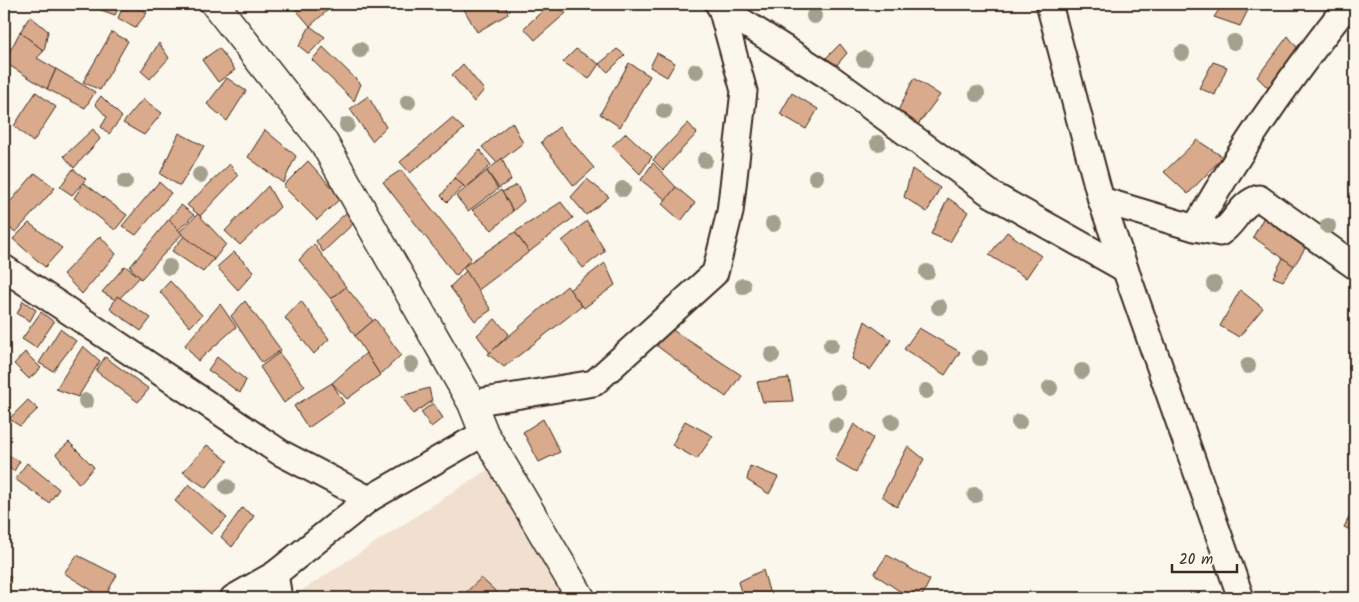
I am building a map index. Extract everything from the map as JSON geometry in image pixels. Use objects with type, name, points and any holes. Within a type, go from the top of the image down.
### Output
[{"type":"main road","points":[[215,4],[324,143],[472,403],[484,433],[581,598]]},
{"type":"street","points":[[1049,4],[1101,200],[1241,598]]},
{"type":"street","points":[[1195,228],[1232,165],[1307,56],[1348,4]]},
{"type":"street","points":[[472,403],[594,383],[715,273],[730,212],[744,91],[719,6]]},
{"type":"street","points":[[719,6],[828,76],[991,194],[1125,269]]},
{"type":"street","points":[[1101,200],[1195,228],[1220,233],[1225,230],[1248,201],[1259,198],[1355,266]]},
{"type":"street","points":[[4,268],[281,453],[369,499]]},
{"type":"street","points":[[233,598],[274,574],[369,499],[484,433]]},
{"type":"street","points":[[274,574],[279,598]]},
{"type":"shaded area","points":[[499,462],[577,598],[296,598],[295,595]]},
{"type":"building","points":[[90,4],[120,4],[115,15],[90,6]]},
{"type":"building","points":[[124,4],[135,4],[147,13],[135,28],[118,18]]},
{"type":"building","points":[[291,4],[324,4],[329,9],[310,26]]},
{"type":"building","points":[[461,4],[505,4],[508,14],[477,32]]},
{"type":"building","points":[[550,4],[556,4],[566,13],[535,40],[524,28]]},
{"type":"building","points":[[1223,4],[1233,4],[1248,10],[1240,26],[1214,17]]},
{"type":"building","points":[[30,16],[48,31],[44,51],[20,32]]},
{"type":"building","points":[[310,26],[325,37],[309,54],[299,46]]},
{"type":"building","points":[[20,32],[44,51],[37,58],[56,69],[47,89],[4,62]]},
{"type":"building","points":[[112,32],[128,41],[100,90],[83,82]]},
{"type":"building","points":[[1288,36],[1303,55],[1275,95],[1257,77]]},
{"type":"building","points":[[159,43],[169,58],[150,79],[141,71]]},
{"type":"building","points":[[840,44],[847,53],[836,66],[825,59]]},
{"type":"building","points":[[323,47],[361,84],[354,101],[312,60]]},
{"type":"building","points":[[219,48],[235,70],[218,82],[202,60]]},
{"type":"building","points":[[576,49],[599,64],[589,79],[563,62]]},
{"type":"building","points":[[617,49],[625,55],[608,72],[599,64]]},
{"type":"building","points":[[657,53],[675,63],[667,77],[650,67]]},
{"type":"building","points":[[1213,62],[1227,67],[1215,95],[1199,88]]},
{"type":"building","points":[[629,63],[650,76],[620,127],[600,114]]},
{"type":"building","points":[[463,64],[484,90],[474,102],[452,75]]},
{"type":"building","points":[[56,69],[95,92],[85,108],[47,89]]},
{"type":"building","points":[[227,78],[246,91],[227,121],[207,104]]},
{"type":"building","points":[[914,78],[940,95],[917,126],[896,115]]},
{"type":"building","points":[[36,92],[56,107],[33,142],[14,126]]},
{"type":"building","points":[[792,93],[818,109],[806,129],[780,114]]},
{"type":"building","points":[[101,96],[122,117],[109,134],[101,127],[107,117],[95,104]]},
{"type":"building","points":[[368,96],[386,127],[372,141],[350,109]]},
{"type":"building","points":[[143,99],[162,113],[144,135],[123,123]]},
{"type":"building","points":[[4,116],[9,119],[4,128]]},
{"type":"building","points":[[452,118],[464,129],[410,173],[400,162]]},
{"type":"building","points":[[512,122],[523,143],[497,163],[482,147]]},
{"type":"building","points":[[688,123],[697,133],[663,170],[653,160]]},
{"type":"building","points":[[559,127],[594,168],[574,186],[541,142]]},
{"type":"building","points":[[93,129],[100,139],[74,168],[64,156]]},
{"type":"building","points":[[265,130],[296,156],[283,183],[248,157]]},
{"type":"building","points":[[179,133],[204,146],[180,186],[160,174]]},
{"type":"building","points":[[626,133],[652,157],[640,174],[612,146]]},
{"type":"building","points":[[1197,140],[1223,157],[1188,194],[1164,172]]},
{"type":"building","points":[[480,150],[491,165],[466,188],[454,178]]},
{"type":"building","points":[[502,158],[511,180],[499,188],[487,171]]},
{"type":"building","points":[[308,161],[341,198],[317,220],[283,186]]},
{"type":"building","points":[[653,163],[676,187],[666,200],[641,180]]},
{"type":"building","points":[[230,164],[238,176],[200,216],[187,205]]},
{"type":"building","points":[[73,169],[86,179],[72,195],[60,187]]},
{"type":"building","points":[[912,169],[940,188],[927,212],[904,197]]},
{"type":"building","points":[[401,170],[471,258],[456,276],[383,182]]},
{"type":"building","points":[[487,171],[498,189],[468,211],[456,196]]},
{"type":"building","points":[[35,173],[55,188],[16,232],[4,225],[4,209]]},
{"type":"building","points":[[454,178],[464,186],[447,202],[441,196]]},
{"type":"building","points":[[587,179],[609,197],[586,215],[571,197]]},
{"type":"building","points":[[159,182],[171,193],[136,235],[122,226]]},
{"type":"building","points":[[84,183],[127,215],[115,230],[74,198]]},
{"type":"building","points":[[517,185],[524,201],[513,211],[502,192]]},
{"type":"building","points":[[268,186],[280,207],[240,245],[225,231]]},
{"type":"building","points":[[676,187],[695,203],[681,221],[662,204]]},
{"type":"building","points":[[501,190],[513,211],[492,230],[472,210]]},
{"type":"building","points":[[948,198],[968,212],[950,242],[931,234]]},
{"type":"building","points":[[561,202],[573,218],[529,252],[515,232]]},
{"type":"building","points":[[181,205],[194,215],[178,230],[166,223]]},
{"type":"building","points":[[348,211],[354,223],[323,252],[316,241]]},
{"type":"building","points":[[1266,213],[1309,242],[1294,266],[1253,237]]},
{"type":"building","points":[[198,214],[226,244],[212,262],[179,232]]},
{"type":"building","points":[[169,219],[182,234],[141,279],[130,267]]},
{"type":"building","points":[[587,221],[605,251],[583,268],[562,241]]},
{"type":"building","points":[[29,223],[62,248],[45,267],[13,239]]},
{"type":"building","points":[[515,232],[529,252],[477,291],[463,267]]},
{"type":"building","points":[[1007,232],[1041,256],[1026,278],[989,255]]},
{"type":"building","points":[[100,236],[116,254],[82,294],[63,274]]},
{"type":"building","points":[[184,236],[214,259],[203,272],[172,251]]},
{"type":"building","points":[[314,244],[346,287],[331,299],[299,260]]},
{"type":"building","points":[[234,252],[254,272],[238,290],[217,267]]},
{"type":"building","points":[[1283,258],[1294,266],[1283,281],[1273,277]]},
{"type":"building","points":[[605,263],[615,285],[584,308],[569,290]]},
{"type":"building","points":[[125,266],[140,277],[117,301],[102,292]]},
{"type":"building","points":[[466,271],[491,310],[475,321],[450,287]]},
{"type":"building","points":[[170,281],[202,315],[190,327],[160,292]]},
{"type":"building","points":[[567,286],[582,306],[504,367],[488,354]]},
{"type":"building","points":[[346,287],[373,321],[355,336],[331,299]]},
{"type":"building","points":[[1240,290],[1263,308],[1239,337],[1220,326]]},
{"type":"building","points":[[117,296],[151,318],[141,331],[110,309]]},
{"type":"building","points":[[23,301],[36,310],[30,321],[17,314]]},
{"type":"building","points":[[245,301],[281,350],[262,363],[231,316]]},
{"type":"building","points":[[301,301],[329,339],[314,354],[285,318]]},
{"type":"building","points":[[220,304],[236,327],[198,361],[185,345]]},
{"type":"building","points":[[41,312],[54,322],[36,348],[22,339]]},
{"type":"building","points":[[4,319],[9,323],[4,332]]},
{"type":"building","points":[[375,319],[401,355],[380,375],[355,336]]},
{"type":"building","points":[[495,319],[509,334],[490,353],[477,335]]},
{"type":"building","points":[[865,321],[891,340],[870,370],[852,359]]},
{"type":"building","points":[[668,327],[741,375],[726,397],[657,346]]},
{"type":"building","points":[[919,328],[960,352],[945,375],[904,349]]},
{"type":"building","points":[[60,329],[76,341],[53,371],[39,363]]},
{"type":"building","points":[[83,346],[100,361],[78,397],[56,389]]},
{"type":"building","points":[[25,352],[41,368],[29,379],[14,364]]},
{"type":"building","points":[[279,353],[305,386],[284,403],[260,367]]},
{"type":"building","points":[[366,353],[380,375],[347,399],[332,383]]},
{"type":"building","points":[[105,357],[149,389],[138,402],[96,371]]},
{"type":"building","points":[[217,357],[246,380],[240,393],[208,370]]},
{"type":"building","points":[[789,378],[793,401],[763,402],[757,382]]},
{"type":"building","points":[[332,383],[344,403],[308,428],[294,406]]},
{"type":"building","points":[[429,388],[432,401],[413,414],[402,396]]},
{"type":"building","points":[[28,400],[38,409],[20,426],[9,419]]},
{"type":"building","points":[[433,403],[443,418],[431,427],[421,412]]},
{"type":"building","points":[[543,419],[560,452],[539,462],[523,432]]},
{"type":"building","points":[[685,421],[713,436],[697,459],[672,445]]},
{"type":"building","points":[[854,424],[873,438],[856,472],[835,460]]},
{"type":"building","points":[[69,442],[94,467],[79,484],[56,454]]},
{"type":"building","points":[[207,445],[228,461],[206,488],[183,472]]},
{"type":"building","points":[[908,446],[924,459],[897,507],[882,496]]},
{"type":"building","points":[[4,453],[20,461],[14,471],[4,466]]},
{"type":"building","points":[[27,463],[59,489],[49,503],[15,479]]},
{"type":"building","points":[[750,466],[778,477],[769,494],[747,480]]},
{"type":"building","points":[[189,484],[227,518],[211,534],[175,501]]},
{"type":"building","points":[[1355,506],[1355,532],[1344,527]]},
{"type":"building","points":[[242,508],[254,516],[232,547],[221,537]]},
{"type":"building","points":[[77,555],[117,575],[104,598],[64,573]]},
{"type":"building","points":[[887,555],[930,580],[921,598],[910,598],[874,574]]},
{"type":"building","points":[[763,570],[771,598],[743,598],[738,582]]},
{"type":"building","points":[[4,573],[11,577],[4,588]]},
{"type":"building","points":[[481,578],[503,598],[460,598]]}]
